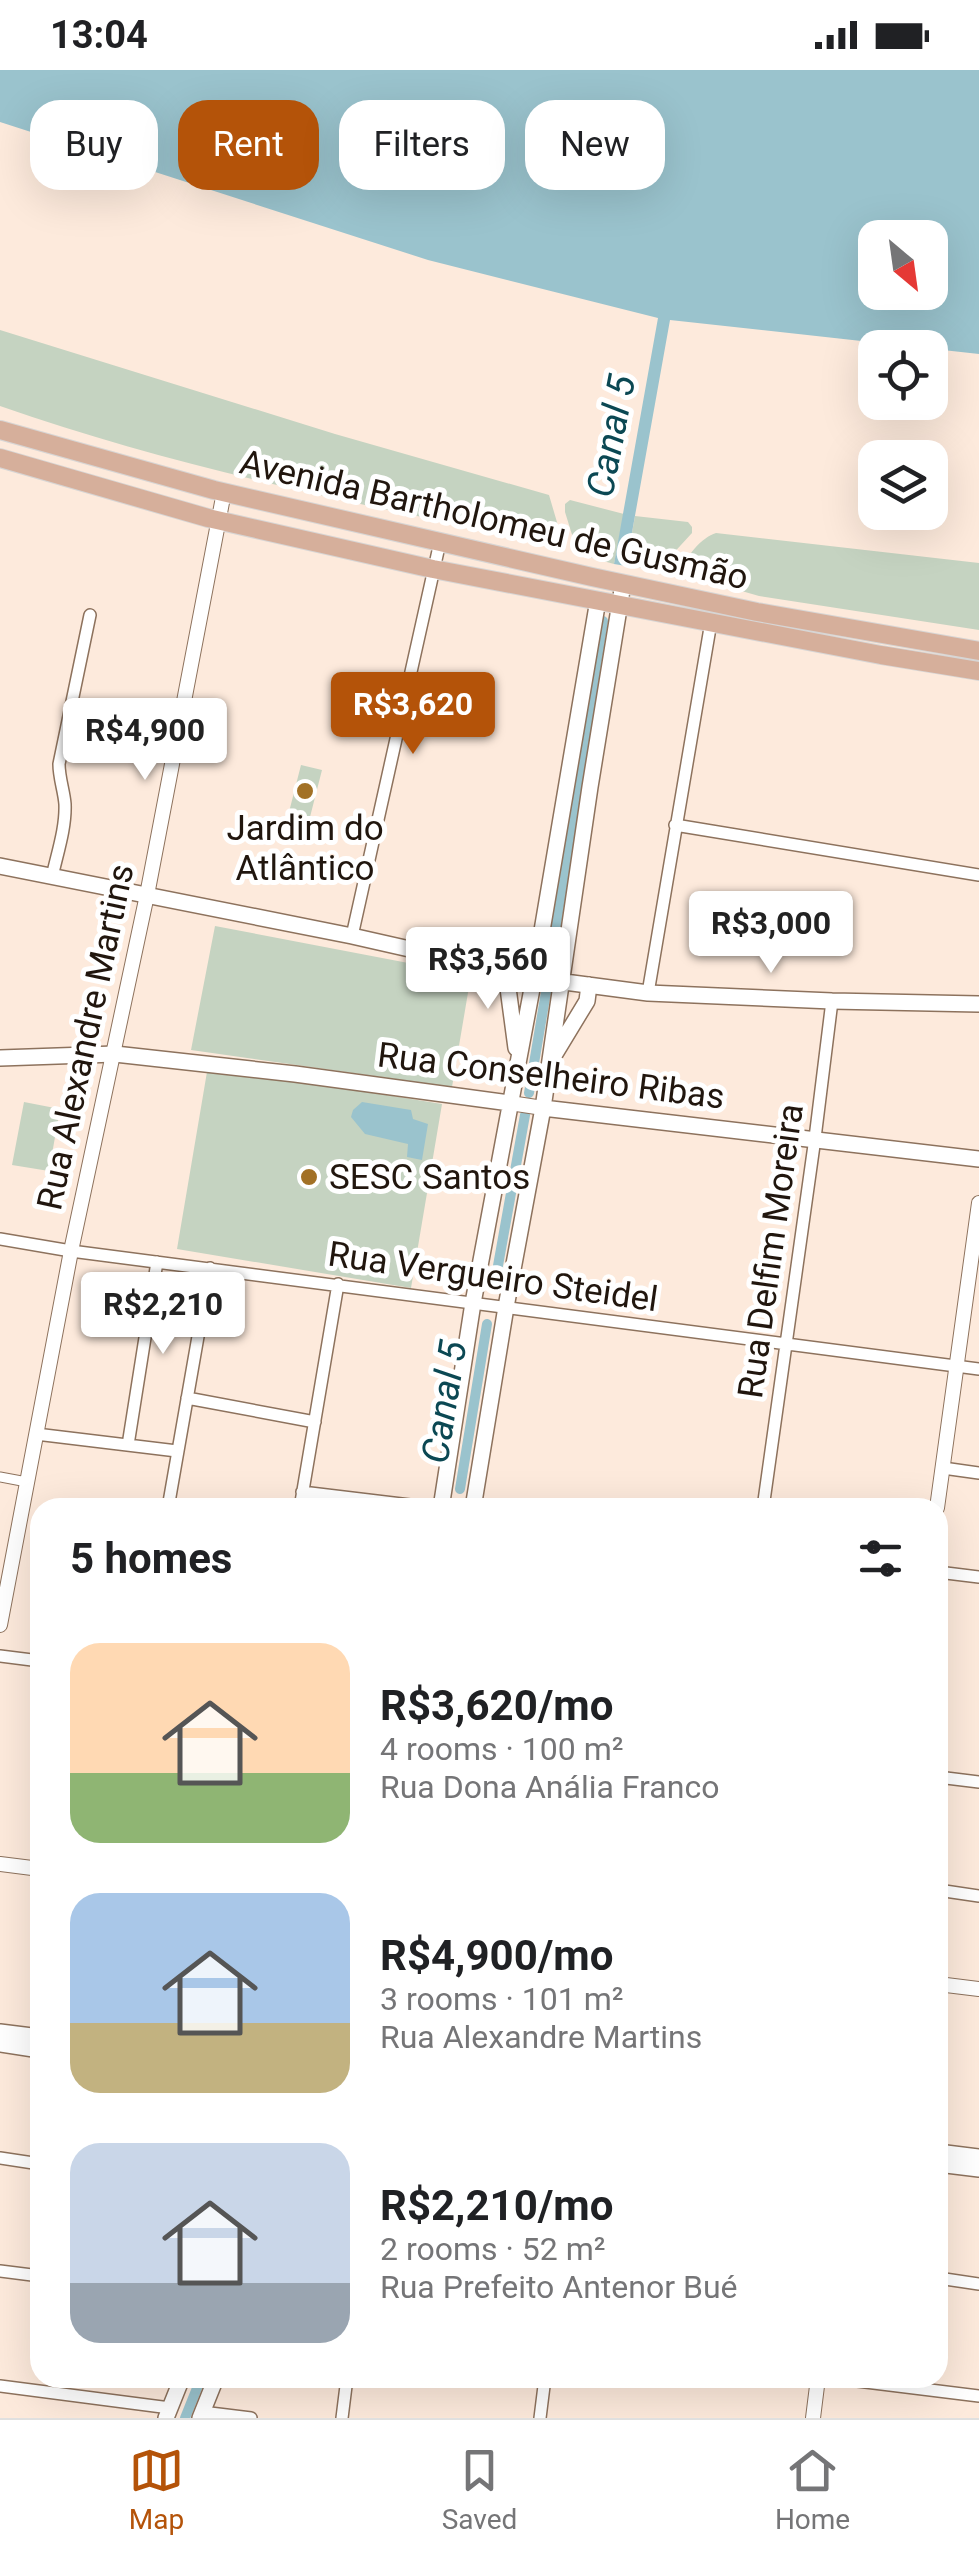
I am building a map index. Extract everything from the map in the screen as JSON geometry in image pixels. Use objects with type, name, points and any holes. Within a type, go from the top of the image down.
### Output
[{"type":"main road","name":"Avenida Bartholomeu de Gusmão","points":[[0,430],[224,492],[623,584],[979,651]]},
{"type":"main road","name":"Avenida Bartholomeu de Gusmão","points":[[0,458],[218,520],[434,569],[979,671]]},
{"type":"main road","points":[[440,1498],[518,1062],[548,980],[623,584]]},
{"type":"main road","points":[[474,1498],[503,1307],[548,1065],[548,980],[598,600]]},
{"type":"main road","points":[[0,866],[352,936],[548,980],[648,993],[979,1004]]},
{"type":"main road","points":[[516,974],[508,988],[518,1062]]},
{"type":"main road","points":[[548,1065],[586,1001],[589,985]]},
{"type":"main road","name":"Rua Conselheiro Ribas","points":[[0,1058],[114,1054],[512,1104]]},
{"type":"main road","name":"Rua Conselheiro Ribas","points":[[541,1107],[979,1159]]},
{"type":"main road","points":[[0,2032],[30,2036]]},
{"type":"main road","points":[[0,2044],[30,2048]]},
{"type":"main road","points":[[948,2153],[979,2157]]},
{"type":"main road","points":[[948,2165],[979,2169]]},
{"type":"main road","points":[[168,2413],[178,2388]]},
{"type":"main road","points":[[201,2415],[212,2388]]},
{"type":"street","name":"Rua Alexandre Martins","points":[[0,1625],[71,1250],[146,896],[224,492]]},
{"type":"street","points":[[352,936],[440,542]]},
{"type":"street","points":[[52,877],[64,819],[60,764],[90,615]]},
{"type":"street","points":[[648,993],[711,622]]},
{"type":"street","points":[[675,825],[979,875]]},
{"type":"street","name":"Rua Delfim Moreira","points":[[764,1498],[832,1001]]},
{"type":"street","name":"Rua Conselheiro Ribas","points":[[512,1104],[541,1107]]},
{"type":"street","points":[[938,1498],[979,1203]]},
{"type":"street","name":"Rua Vergueiro Steidel","points":[[0,1239],[979,1370]]},
{"type":"street","points":[[128,1445],[158,1262]]},
{"type":"street","points":[[170,1498],[210,1268]]},
{"type":"street","points":[[301,1498],[338,1284]]},
{"type":"street","points":[[188,1398],[315,1422]]},
{"type":"street","points":[[36,1434],[178,1451]]},
{"type":"street","points":[[943,1468],[979,1473]]},
{"type":"street","points":[[0,1477],[27,1482]]},
{"type":"street","points":[[302,1492],[353,1498]]},
{"type":"street","points":[[948,1573],[979,1577]]},
{"type":"street","points":[[0,1656],[30,1660]]},
{"type":"street","points":[[948,1778],[979,1782]]},
{"type":"street","points":[[0,1864],[30,1868]]},
{"type":"street","points":[[948,1891],[979,1896]]},
{"type":"street","points":[[948,1985],[979,1989]]},
{"type":"street","points":[[0,2158],[30,2162]]},
{"type":"street","points":[[0,2271],[30,2275]]},
{"type":"street","points":[[948,2279],[979,2284]]},
{"type":"street","points":[[0,2386],[168,2413]]},
{"type":"street","points":[[342,2418],[346,2388]]},
{"type":"street","points":[[540,2418],[544,2388]]},
{"type":"street","points":[[813,2418],[817,2388]]},
{"type":"street","points":[[915,2388],[979,2396]]},
{"type":"street","points":[[201,2415],[251,2418]]},
{"type":"green space","points":[[0,330],[335,434],[549,495],[564,546],[209,468],[0,406]]},
{"type":"green space","points":[[570,500],[624,514],[614,564],[578,554],[565,512],[565,504]]},
{"type":"green space","points":[[635,516],[688,522],[692,533],[658,570],[626,566]]},
{"type":"green space","points":[[716,533],[979,563],[979,630],[759,596],[686,575],[682,571],[690,554]]},
{"type":"green space","name":"Jardim do Atlântico","points":[[301,765],[322,770],[310,817],[289,812]]},
{"type":"green space","points":[[215,926],[471,975],[452,1087],[191,1050]]},
{"type":"green space","name":"SESC Santos","points":[[208,1066],[442,1104],[411,1288],[177,1249]]},
{"type":"green space","points":[[24,1102],[60,1109],[49,1171],[12,1165]]},
{"type":"water","points":[[0,70],[979,70],[979,354],[948,351],[948,330],[858,330],[858,341],[670,320],[626,566],[614,564],[658,318],[428,260],[211,190],[319,190],[319,100],[178,100],[178,179],[158,173],[158,100],[30,100],[30,132],[0,122]]},
{"type":"water","points":[[362,1102],[411,1110],[413,1119],[428,1124],[422,1160],[407,1157],[408,1144],[365,1134],[351,1117]]},
{"type":"waterway","name":"Canal 5","points":[[550,964],[603,621]]},
{"type":"waterway","name":"Canal 5","points":[[529,1093],[546,992]]},
{"type":"waterway","name":"Canal 5","points":[[494,1288],[525,1115]]},
{"type":"waterway","name":"Canal 5","points":[[460,1489],[487,1324]]},
{"type":"waterway","name":"Canal 5","points":[[185,2418],[197,2388]]},
{"type":"place","name":"Jardim do Atlântico","points":[[305,791]]},
{"type":"place","name":"SESC Santos","points":[[309,1177]]}]
